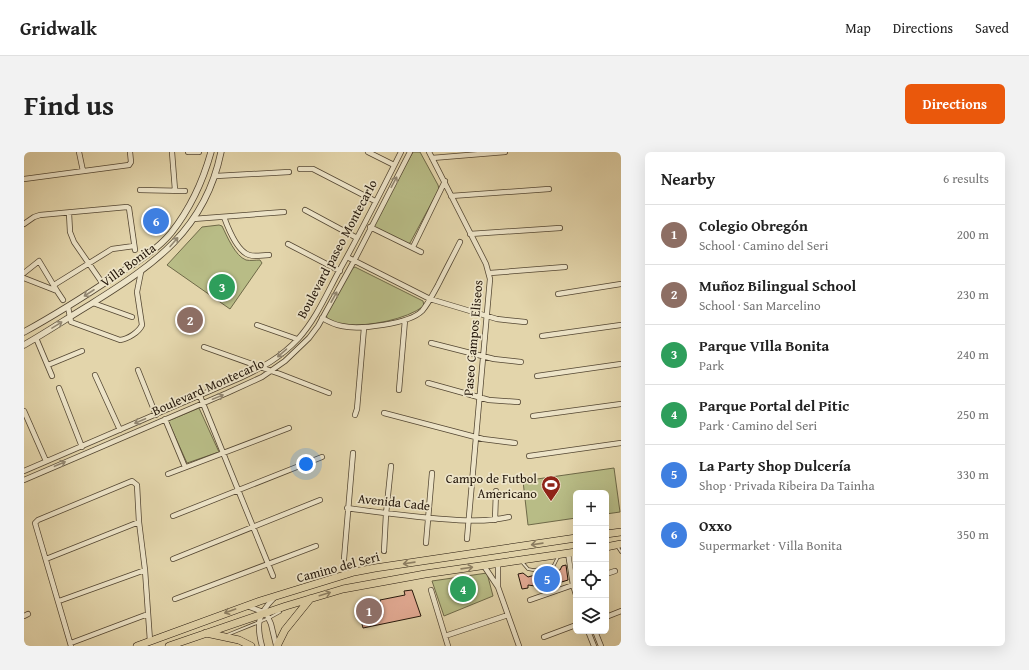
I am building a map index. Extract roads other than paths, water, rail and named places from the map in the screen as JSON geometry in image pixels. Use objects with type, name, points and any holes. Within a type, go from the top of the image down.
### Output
[{"type":"main road","points":[[609,534],[621,532]]},
{"type":"main road","name":"Camino del Seri","points":[[137,646],[277,595],[364,570],[573,538]]},
{"type":"main road","points":[[609,546],[619,544]]},
{"type":"main road","name":"Camino del Seri","points":[[169,646],[204,633],[263,616],[286,606],[343,589],[376,582],[572,552]]},
{"type":"main road","points":[[277,646],[289,625],[311,598]]},
{"type":"main road","points":[[204,633],[239,640],[252,646]]},
{"type":"street","points":[[79,152],[83,171]]},
{"type":"street","points":[[24,179],[129,165],[131,162],[130,152]]},
{"type":"street","points":[[172,152],[175,190]]},
{"type":"street","points":[[188,152],[199,152]]},
{"type":"street","name":"Villa Bonita","points":[[24,332],[68,307],[138,261],[159,245],[170,234],[195,196],[205,174],[212,152]]},
{"type":"street","name":"Villa Bonita","points":[[24,345],[141,272],[171,246],[194,219],[204,203],[216,176],[221,152]]},
{"type":"street","points":[[368,152],[394,165]]},
{"type":"street","name":"Boulevard paseo Montecarlo","points":[[24,471],[46,460],[82,446],[156,413],[200,396],[263,367],[278,358],[297,339],[316,315],[401,152]]},
{"type":"street","name":"Boulevard Montecarlo","points":[[24,480],[227,393],[272,371],[285,361],[309,338],[322,318],[354,261],[370,227],[410,152]]},
{"type":"street","name":"Paseo Campos Eliseos","points":[[429,152],[490,273],[467,539]]},
{"type":"street","points":[[432,158],[505,152]]},
{"type":"street","points":[[300,169],[312,169],[375,201]]},
{"type":"street","points":[[216,176],[224,177],[289,172]]},
{"type":"street","points":[[413,247],[445,182]]},
{"type":"street","points":[[451,196],[549,189]]},
{"type":"street","points":[[140,190],[185,191]]},
{"type":"street","points":[[195,196],[204,203]]},
{"type":"street","points":[[24,224],[40,215],[128,207],[134,248],[112,249],[54,285]]},
{"type":"street","points":[[305,210],[357,238]]},
{"type":"street","points":[[194,219],[284,212]]},
{"type":"street","points":[[69,213],[72,237],[88,264],[103,284]]},
{"type":"street","points":[[224,217],[230,233],[246,254],[255,256],[269,255]]},
{"type":"street","points":[[370,227],[421,252]]},
{"type":"street","points":[[470,234],[560,228]]},
{"type":"street","points":[[322,318],[343,326],[364,328],[406,320],[421,312],[430,299],[460,242]]},
{"type":"street","points":[[288,244],[340,271]]},
{"type":"street","points":[[347,257],[430,299],[497,319],[525,322]]},
{"type":"street","points":[[24,273],[39,261],[63,300]]},
{"type":"street","points":[[490,273],[565,267]]},
{"type":"street","points":[[68,307],[71,322],[120,340],[128,338],[141,328],[142,325],[137,292],[141,272]]},
{"type":"street","points":[[24,278],[57,291]]},
{"type":"street","points":[[558,294],[621,284]]},
{"type":"street","points":[[93,302],[132,317]]},
{"type":"street","points":[[399,390],[406,320]]},
{"type":"street","points":[[542,336],[621,324]]},
{"type":"street","points":[[257,325],[297,339]]},
{"type":"street","points":[[355,415],[357,409],[364,328]]},
{"type":"street","points":[[36,338],[52,376]]},
{"type":"street","points":[[431,343],[494,359],[521,362]]},
{"type":"street","points":[[204,347],[263,367],[329,393]]},
{"type":"street","points":[[48,365],[82,351]]},
{"type":"street","points":[[537,376],[621,364]]},
{"type":"street","points":[[138,370],[156,413]]},
{"type":"street","points":[[95,375],[120,429]]},
{"type":"street","points":[[428,383],[494,400],[518,402]]},
{"type":"street","points":[[59,388],[82,446]]},
{"type":"street","points":[[200,396],[273,576]]},
{"type":"street","points":[[533,416],[621,404]]},
{"type":"street","points":[[24,411],[46,460]]},
{"type":"street","points":[[384,413],[483,439],[515,443]]},
{"type":"street","points":[[165,419],[184,467]]},
{"type":"street","points":[[168,474],[289,428]]},
{"type":"street","points":[[529,456],[621,443]]},
{"type":"street","points":[[344,559],[347,508],[353,453]]},
{"type":"street","points":[[173,516],[322,457]]},
{"type":"street","points":[[384,551],[391,466]]},
{"type":"street","points":[[426,543],[427,517],[432,473]]},
{"type":"street","points":[[148,614],[71,644],[35,523],[38,520],[130,482],[135,482],[137,485],[139,522],[145,570],[150,641]]},
{"type":"street","points":[[495,520],[496,491]]},
{"type":"street","points":[[173,559],[320,500]]},
{"type":"street","name":"Avenida Cade","points":[[347,508],[386,514],[468,521],[509,518]]},
{"type":"street","points":[[46,559],[139,522]]},
{"type":"street","points":[[175,599],[316,546]]},
{"type":"street","points":[[572,552],[574,562]]},
{"type":"street","points":[[572,552],[573,568]]},
{"type":"street","points":[[498,563],[498,587]]},
{"type":"street","points":[[484,566],[498,587],[519,646]]},
{"type":"street","points":[[59,601],[145,570]]},
{"type":"street","points":[[609,573],[615,572]]},
{"type":"street","points":[[530,600],[573,584]]},
{"type":"street","points":[[431,590],[448,646]]},
{"type":"street","points":[[262,646],[260,638],[263,616],[277,595]]},
{"type":"street","points":[[245,606],[263,616],[273,630],[277,646]]},
{"type":"street","points":[[609,616],[621,611]]},
{"type":"street","points":[[445,636],[508,615]]},
{"type":"street","points":[[544,637],[573,626]]},
{"type":"street","points":[[589,634],[594,646]]},
{"type":"street","points":[[596,634],[601,646]]},
{"type":"lane","points":[[619,544],[621,552]]},
{"type":"lane","points":[[520,560],[528,569],[533,570],[550,568],[554,565],[560,554]]},
{"type":"lane","points":[[222,637],[263,616]]},
{"type":"place","name":"Oxxo","points":[[156,221]]},
{"type":"place","name":"Parque VIlla Bonita","points":[[222,287]]},
{"type":"place","name":"Muñoz Bilingual School","points":[[190,320]]},
{"type":"place","name":"Campo de Futbol Americano","points":[[551,502]]},
{"type":"place","name":"La Party Shop Dulcería","points":[[547,579]]},
{"type":"place","name":"Parque Portal del Pitic","points":[[463,589]]},
{"type":"place","name":"Colegio Obregón","points":[[369,611]]}]
